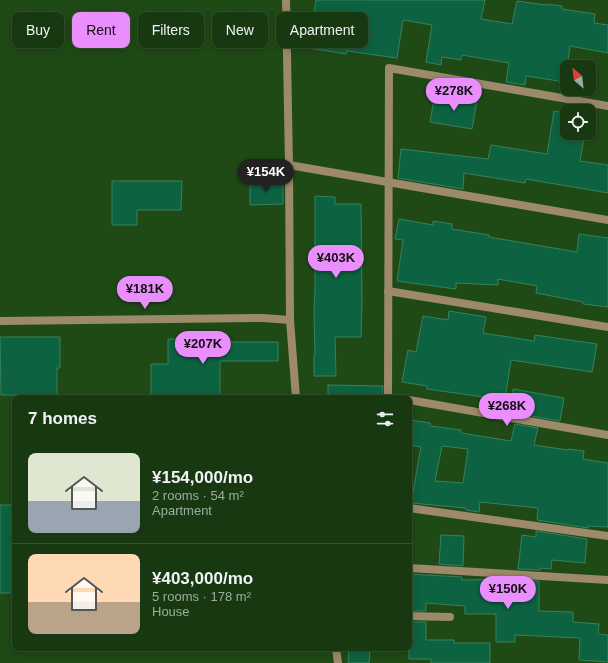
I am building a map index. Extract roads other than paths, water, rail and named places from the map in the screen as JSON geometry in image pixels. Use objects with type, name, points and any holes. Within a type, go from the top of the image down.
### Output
[{"type":"street","points":[[286,0],[290,320],[296,395]]},
{"type":"street","points":[[391,395],[388,291],[389,68],[608,106]]},
{"type":"street","points":[[289,165],[608,220]]},
{"type":"street","points":[[388,291],[608,327]]},
{"type":"street","points":[[0,321],[263,318],[290,320]]},
{"type":"street","points":[[412,401],[608,434]]},
{"type":"street","points":[[412,508],[608,536]]},
{"type":"street","points":[[412,568],[608,580]]},
{"type":"street","points":[[412,616],[450,617]]},
{"type":"street","points":[[336,651],[338,663]]}]
